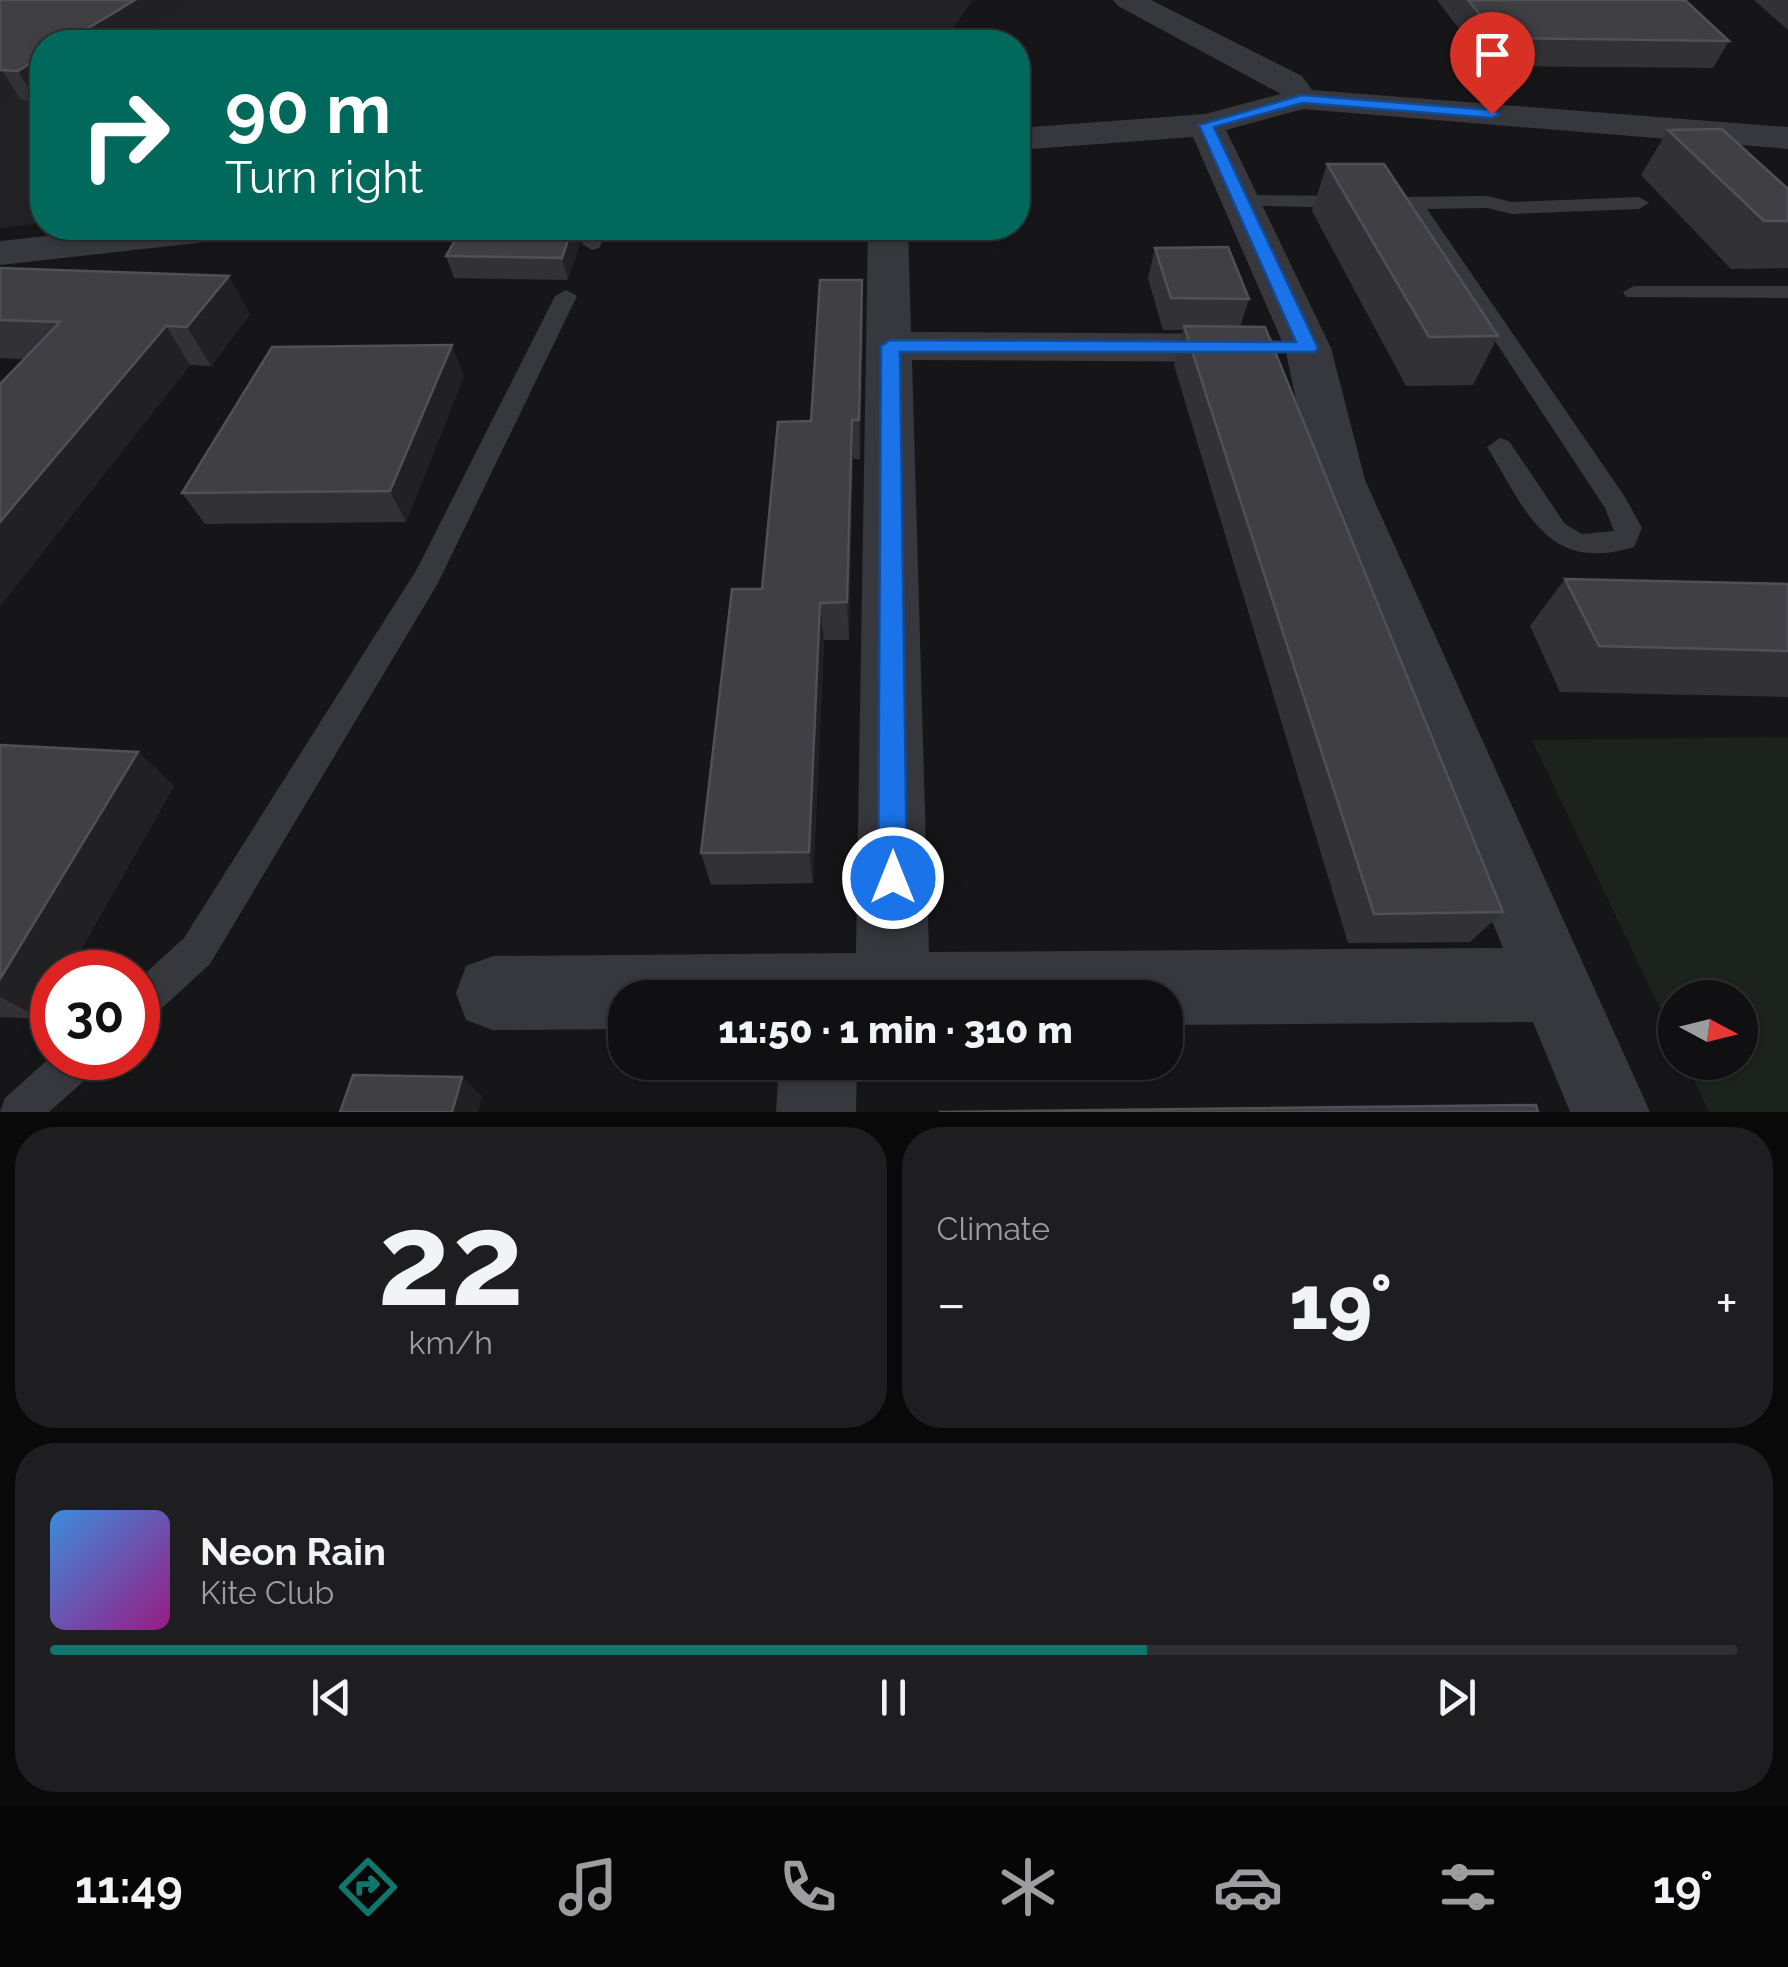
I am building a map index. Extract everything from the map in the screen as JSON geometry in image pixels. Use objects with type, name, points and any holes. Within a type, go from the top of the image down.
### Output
[{"type":"street","points":[[1128,0],[1290,84],[1302,99]]},
{"type":"street","points":[[1030,138],[1206,125],[1302,99],[1773,136],[1788,160]]},
{"type":"street","points":[[1206,125],[1308,348],[1339,480],[1610,1112]]},
{"type":"street","points":[[0,253],[116,240]]},
{"type":"street","points":[[888,240],[893,980]]},
{"type":"street","points":[[890,346],[1308,348]]},
{"type":"street","points":[[1183,989],[1556,985]]},
{"type":"street","points":[[493,994],[608,1002]]},
{"type":"street","points":[[816,1112],[817,1080]]},
{"type":"lane","points":[[1239,201],[1487,202],[1512,208],[1639,203]]},
{"type":"lane","points":[[1414,203],[1616,504],[1629,528],[1624,540],[1578,544],[1556,531],[1500,447]]},
{"type":"lane","points":[[1634,292],[1788,292]]},
{"type":"lane","points":[[160,985],[197,951],[428,575],[566,296]]},
{"type":"lane","points":[[20,1112],[56,1080]]},
{"type":"shaded area","points":[[0,0],[973,0],[952,30],[30,30],[30,224],[0,228]]},
{"type":"shaded area","points":[[1788,737],[1788,1112],[1709,1112],[1694,1080],[1758,1080],[1758,980],[1658,980],[1658,1004],[1532,740]]},
{"type":"building","points":[[0,0],[135,0],[85,30],[30,30],[30,64],[18,71],[0,70]]},
{"type":"building","points":[[1468,0],[1685,0],[1729,41],[1499,38]]},
{"type":"building","points":[[1722,129],[1788,189],[1788,221],[1764,221],[1668,130]]},
{"type":"building","points":[[1327,164],[1384,164],[1498,336],[1429,337]]},
{"type":"building","points":[[455,240],[568,240],[562,258],[446,256]]},
{"type":"building","points":[[1228,247],[1249,299],[1171,298],[1155,248]]},
{"type":"building","points":[[0,268],[229,276],[187,327],[166,326],[0,522],[0,384],[60,322],[0,320]]},
{"type":"building","points":[[820,280],[862,280],[859,420],[852,420],[847,602],[820,603],[809,852],[701,853],[732,589],[762,589],[778,422],[811,421]]},
{"type":"building","points":[[1184,326],[1265,327],[1503,912],[1374,914]]},
{"type":"building","points":[[452,345],[390,491],[182,493],[272,347]]},
{"type":"building","points":[[1565,579],[1788,584],[1788,651],[1599,646]]},
{"type":"building","points":[[0,745],[138,752],[0,979]]},
{"type":"building","points":[[353,1075],[462,1077],[452,1112],[340,1112]]},
{"type":"building","points":[[1536,1105],[1538,1112],[939,1112]]},
{"type":"route","points":[[893,878],[890,346],[1308,348],[1206,125],[1302,99],[1492,114]]}]
